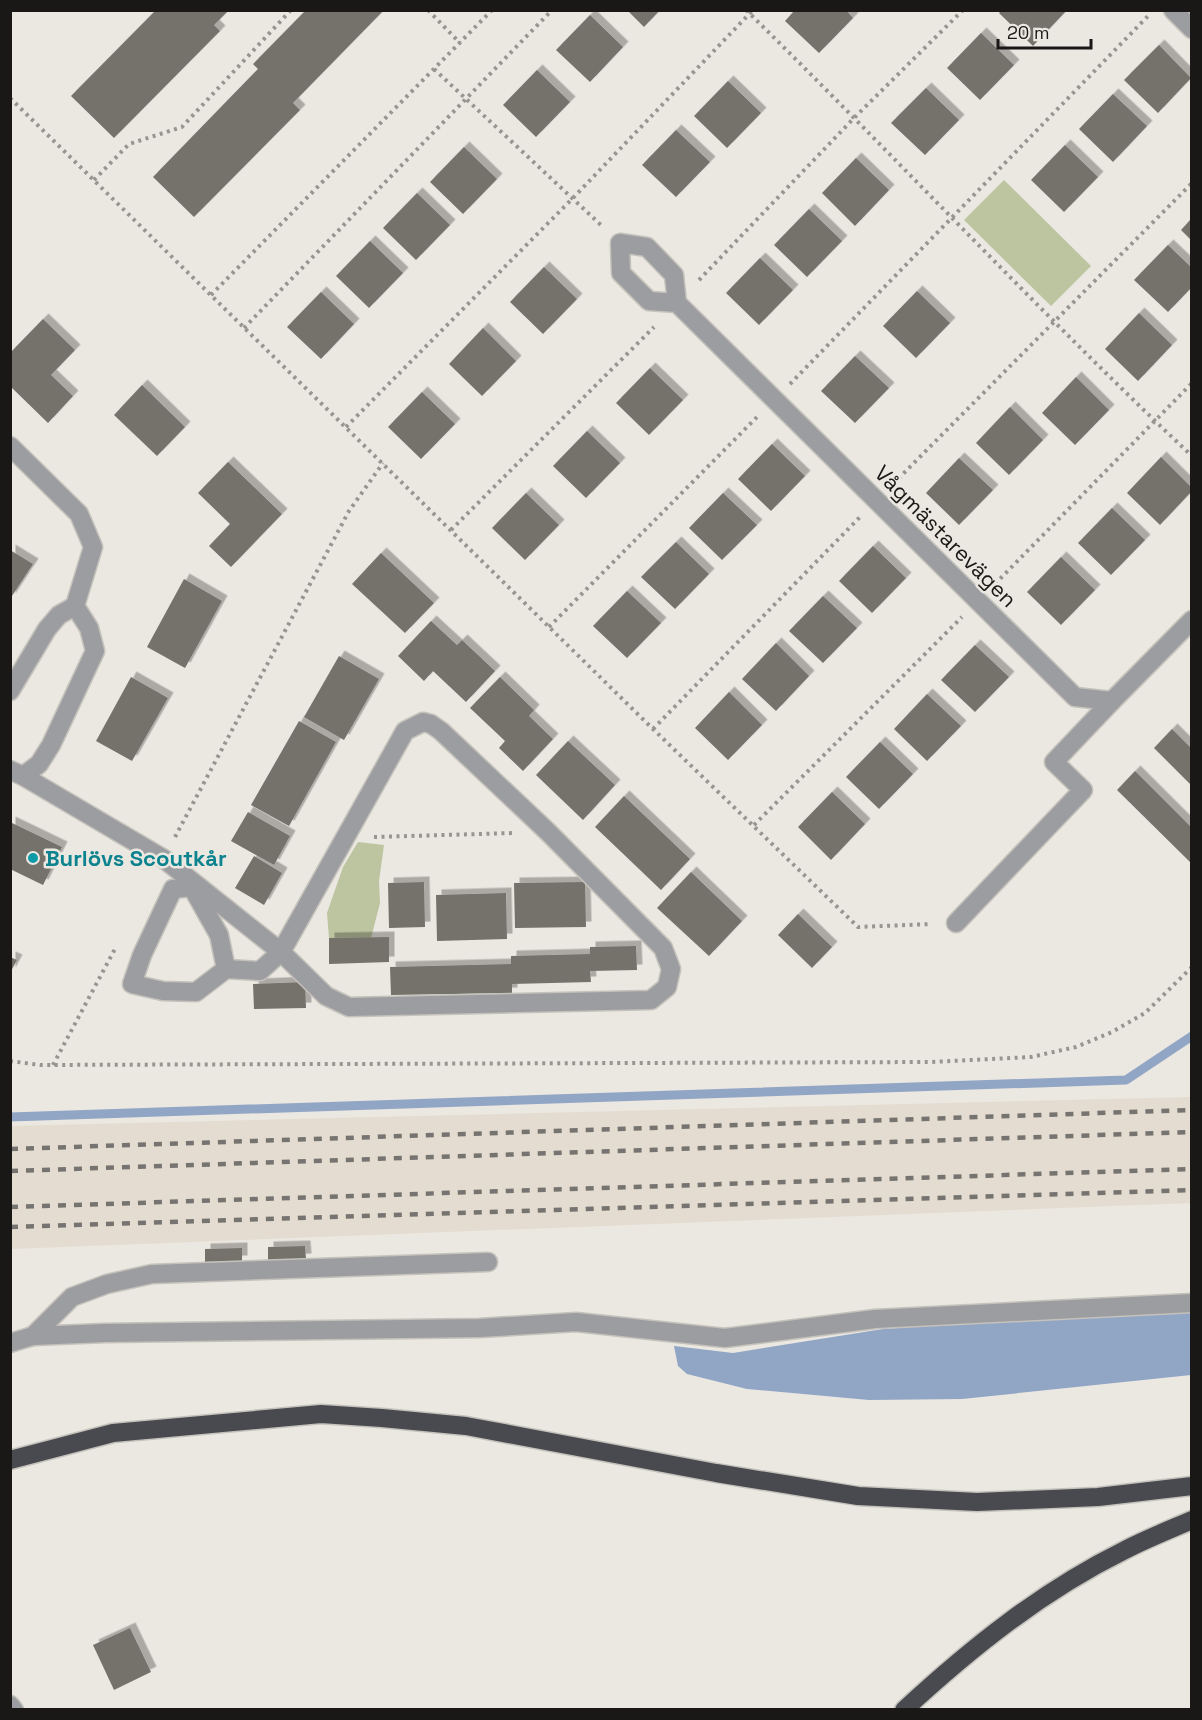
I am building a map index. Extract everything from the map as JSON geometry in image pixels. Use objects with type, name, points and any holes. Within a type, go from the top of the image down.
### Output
[{"type":"highway","points":[[10,1460],[113,1433],[321,1414],[466,1426],[716,1473],[858,1496],[977,1502],[1098,1497],[1191,1486]]},
{"type":"highway","points":[[904,1710],[956,1662],[1015,1616],[1071,1579],[1125,1550],[1191,1520]]},
{"type":"street","points":[[1173,10],[1191,29]]},
{"type":"street","points":[[620,243],[647,247],[674,275],[677,303],[649,301],[621,273],[620,243]]},
{"type":"street","name":"Vågmästarevägen","points":[[677,303],[1075,697],[1112,701]]},
{"type":"street","points":[[10,446],[79,514],[93,547],[75,606],[59,615],[47,628],[10,691]]},
{"type":"street","points":[[17,773],[39,764],[51,745],[95,651],[89,628],[75,606]]},
{"type":"street","points":[[956,923],[1083,790],[1054,762],[1191,620]]},
{"type":"street","points":[[17,773],[164,858],[281,952],[326,996],[349,1007],[651,1000],[667,987],[671,969],[663,948],[548,832],[441,731],[423,722],[405,731],[281,952],[260,971],[226,969],[195,992],[163,991],[132,984],[142,955],[173,889],[192,887],[219,935],[226,969]]},
{"type":"street","points":[[33,1336],[72,1297],[107,1284],[152,1274],[488,1262]]},
{"type":"street","points":[[10,1343],[33,1336],[105,1333],[480,1328],[576,1322],[725,1338],[875,1319],[1191,1303]]},
{"type":"street","points":[[10,1705],[14,1710]]},
{"type":"path","points":[[94,180],[129,144],[182,128],[291,10]]},
{"type":"path","points":[[428,10],[460,43]]},
{"type":"path","points":[[211,295],[492,10]]},
{"type":"path","points":[[244,328],[552,10]]},
{"type":"path","points":[[451,530],[677,303],[855,117],[963,10]]},
{"type":"path","points":[[549,627],[1154,10]]},
{"type":"path","points":[[346,427],[572,199],[750,12],[1054,321],[1191,456]]},
{"type":"path","points":[[434,69],[620,243]]},
{"type":"path","points":[[10,98],[858,927],[956,923]]},
{"type":"path","points":[[653,729],[1191,183]]},
{"type":"path","points":[[164,858],[349,511],[383,463]]},
{"type":"path","points":[[346,838],[548,832]]},
{"type":"path","points":[[53,1065],[119,941]]},
{"type":"path","points":[[10,1061],[53,1065],[921,1062],[1031,1057],[1076,1047],[1112,1032],[1145,1013],[1191,967]]},
{"type":"shaded area","points":[[1191,1097],[1191,1203],[11,1249],[11,1126]]},
{"type":"green space","points":[[1004,180],[1091,266],[1051,306],[964,220]]},
{"type":"green space","points":[[358,842],[384,845],[379,881],[380,903],[371,938],[329,938],[327,913],[343,867]]},
{"type":"water","points":[[1189,1309],[1191,1311],[1191,1375],[962,1399],[869,1400],[747,1389],[687,1374],[678,1366],[674,1346],[733,1353],[883,1329]]},
{"type":"building","points":[[156,10],[229,10],[214,25],[220,31],[114,138],[71,96]]},
{"type":"building","points":[[306,10],[384,10],[293,103],[300,110],[194,217],[153,177],[258,69],[253,64]]},
{"type":"building","points":[[627,10],[660,10],[644,27]]},
{"type":"building","points":[[795,10],[846,10],[853,18],[819,53],[785,21]]},
{"type":"building","points":[[1002,10],[1067,10],[1033,46],[999,13]]},
{"type":"building","points":[[590,15],[623,47],[590,82],[556,50]]},
{"type":"building","points":[[981,33],[1014,65],[980,100],[947,68]]},
{"type":"building","points":[[1159,45],[1191,78],[1158,113],[1124,80]]},
{"type":"building","points":[[537,70],[570,102],[536,137],[503,105]]},
{"type":"building","points":[[728,81],[761,113],[727,148],[694,116]]},
{"type":"building","points":[[926,88],[959,120],[925,155],[891,123]]},
{"type":"building","points":[[1113,94],[1147,126],[1113,162],[1079,129]]},
{"type":"building","points":[[676,130],[710,162],[676,197],[642,165]]},
{"type":"building","points":[[1065,145],[1098,177],[1064,212],[1031,180]]},
{"type":"building","points":[[464,147],[497,179],[463,214],[430,182]]},
{"type":"building","points":[[856,158],[889,190],[855,226],[822,193]]},
{"type":"building","points":[[417,193],[450,225],[416,260],[383,228]]},
{"type":"building","points":[[809,209],[842,241],[807,277],[774,245]]},
{"type":"building","points":[[1191,219],[1191,240],[1181,230]]},
{"type":"building","points":[[370,241],[403,273],[369,308],[336,276]]},
{"type":"building","points":[[1168,245],[1191,267],[1191,288],[1168,312],[1134,280]]},
{"type":"building","points":[[760,258],[793,290],[759,325],[726,293]]},
{"type":"building","points":[[544,267],[577,299],[543,334],[510,302]]},
{"type":"building","points":[[917,291],[950,323],[916,358],[883,326]]},
{"type":"building","points":[[321,292],[354,324],[321,359],[287,327]]},
{"type":"building","points":[[1139,313],[1172,345],[1138,381],[1105,349]]},
{"type":"building","points":[[43,319],[75,350],[51,375],[73,396],[48,423],[10,386],[10,353]]},
{"type":"building","points":[[483,328],[516,361],[482,396],[449,364]]},
{"type":"building","points":[[855,356],[889,388],[855,423],[821,391]]},
{"type":"building","points":[[650,368],[683,400],[649,435],[616,403]]},
{"type":"building","points":[[1076,377],[1109,410],[1075,445],[1042,413]]},
{"type":"building","points":[[142,385],[185,427],[157,456],[114,415]]},
{"type":"building","points":[[422,392],[455,424],[421,459],[388,427]]},
{"type":"building","points":[[1010,407],[1043,440],[1009,475],[976,443]]},
{"type":"building","points":[[587,431],[620,463],[586,498],[553,466]]},
{"type":"building","points":[[772,444],[805,476],[771,511],[738,479]]},
{"type":"building","points":[[1161,457],[1191,487],[1191,492],[1160,525],[1127,493]]},
{"type":"building","points":[[959,458],[993,490],[959,525],[926,493]]},
{"type":"building","points":[[228,462],[282,514],[231,567],[209,546],[230,524],[198,493]]},
{"type":"building","points":[[526,493],[559,525],[525,560],[492,528]]},
{"type":"building","points":[[723,493],[757,525],[722,560],[689,528]]},
{"type":"building","points":[[1112,508],[1145,540],[1111,575],[1078,543]]},
{"type":"building","points":[[676,542],[709,574],[675,609],[641,577]]},
{"type":"building","points":[[873,546],[906,578],[872,613],[839,581]]},
{"type":"building","points":[[10,550],[33,564],[10,599]]},
{"type":"building","points":[[381,553],[434,603],[405,633],[352,584]]},
{"type":"building","points":[[1061,557],[1095,590],[1061,625],[1027,592]]},
{"type":"building","points":[[184,579],[222,601],[185,668],[147,647]]},
{"type":"building","points":[[627,591],[661,623],[627,658],[593,626]]},
{"type":"building","points":[[823,596],[857,628],[823,663],[789,631]]},
{"type":"building","points":[[431,621],[457,645],[462,640],[495,671],[466,702],[433,671],[424,681],[398,656]]},
{"type":"building","points":[[776,643],[809,676],[776,711],[742,679]]},
{"type":"building","points":[[975,645],[1009,677],[975,712],[941,680]]},
{"type":"building","points":[[339,656],[379,679],[344,740],[304,717]]},
{"type":"building","points":[[131,677],[168,698],[132,761],[96,741]]},
{"type":"building","points":[[500,677],[534,710],[529,716],[553,739],[523,771],[499,748],[505,741],[470,708]]},
{"type":"building","points":[[729,692],[762,725],[728,760],[695,728]]},
{"type":"building","points":[[927,694],[961,726],[927,761],[894,729]]},
{"type":"building","points":[[299,721],[336,742],[289,826],[251,805]]},
{"type":"building","points":[[1172,729],[1191,748],[1191,785],[1154,748]]},
{"type":"building","points":[[568,741],[615,785],[583,820],[536,775]]},
{"type":"building","points":[[880,742],[913,774],[879,809],[846,777]]},
{"type":"building","points":[[1135,771],[1191,827],[1191,863],[1117,790]]},
{"type":"building","points":[[832,792],[865,824],[831,860],[798,827]]},
{"type":"building","points":[[624,796],[690,859],[661,890],[595,827]]},
{"type":"building","points":[[248,812],[290,836],[274,865],[231,841]]},
{"type":"building","name":"Burlövs Scoutkår","points":[[10,822],[62,847],[43,885],[10,869]]},
{"type":"building","points":[[254,856],[282,873],[264,905],[235,888]]},
{"type":"building","points":[[691,872],[742,921],[709,956],[657,908]]},
{"type":"building","points":[[424,882],[425,927],[389,928],[388,883]]},
{"type":"building","points":[[585,882],[586,927],[515,928],[514,883]]},
{"type":"building","points":[[506,893],[507,939],[437,941],[436,895]]},
{"type":"building","points":[[798,914],[832,947],[812,968],[778,935]]},
{"type":"building","points":[[389,937],[389,962],[329,964],[329,938]]},
{"type":"building","points":[[636,946],[637,970],[590,971],[591,982],[512,984],[512,993],[391,995],[390,967],[511,964],[511,956],[590,954],[590,947]]},
{"type":"building","points":[[10,957],[17,960],[10,973]]},
{"type":"building","points":[[305,982],[306,1008],[254,1009],[253,984]]},
{"type":"building","points":[[305,1246],[306,1259],[268,1260],[268,1247]]},
{"type":"building","points":[[242,1248],[242,1261],[205,1262],[205,1249]]},
{"type":"building","points":[[130,1628],[151,1672],[114,1690],[93,1645]]},
{"type":"waterway","points":[[10,1117],[1126,1080],[1192,1036]]},
{"type":"railway","points":[[10,1149],[1192,1110]]},
{"type":"railway","points":[[10,1171],[1192,1132]]},
{"type":"railway","points":[[10,1207],[1192,1169]]},
{"type":"railway","points":[[10,1227],[1192,1190]]},
{"type":"place","name":"Burlövs Scoutkår","points":[[33,858]]}]
